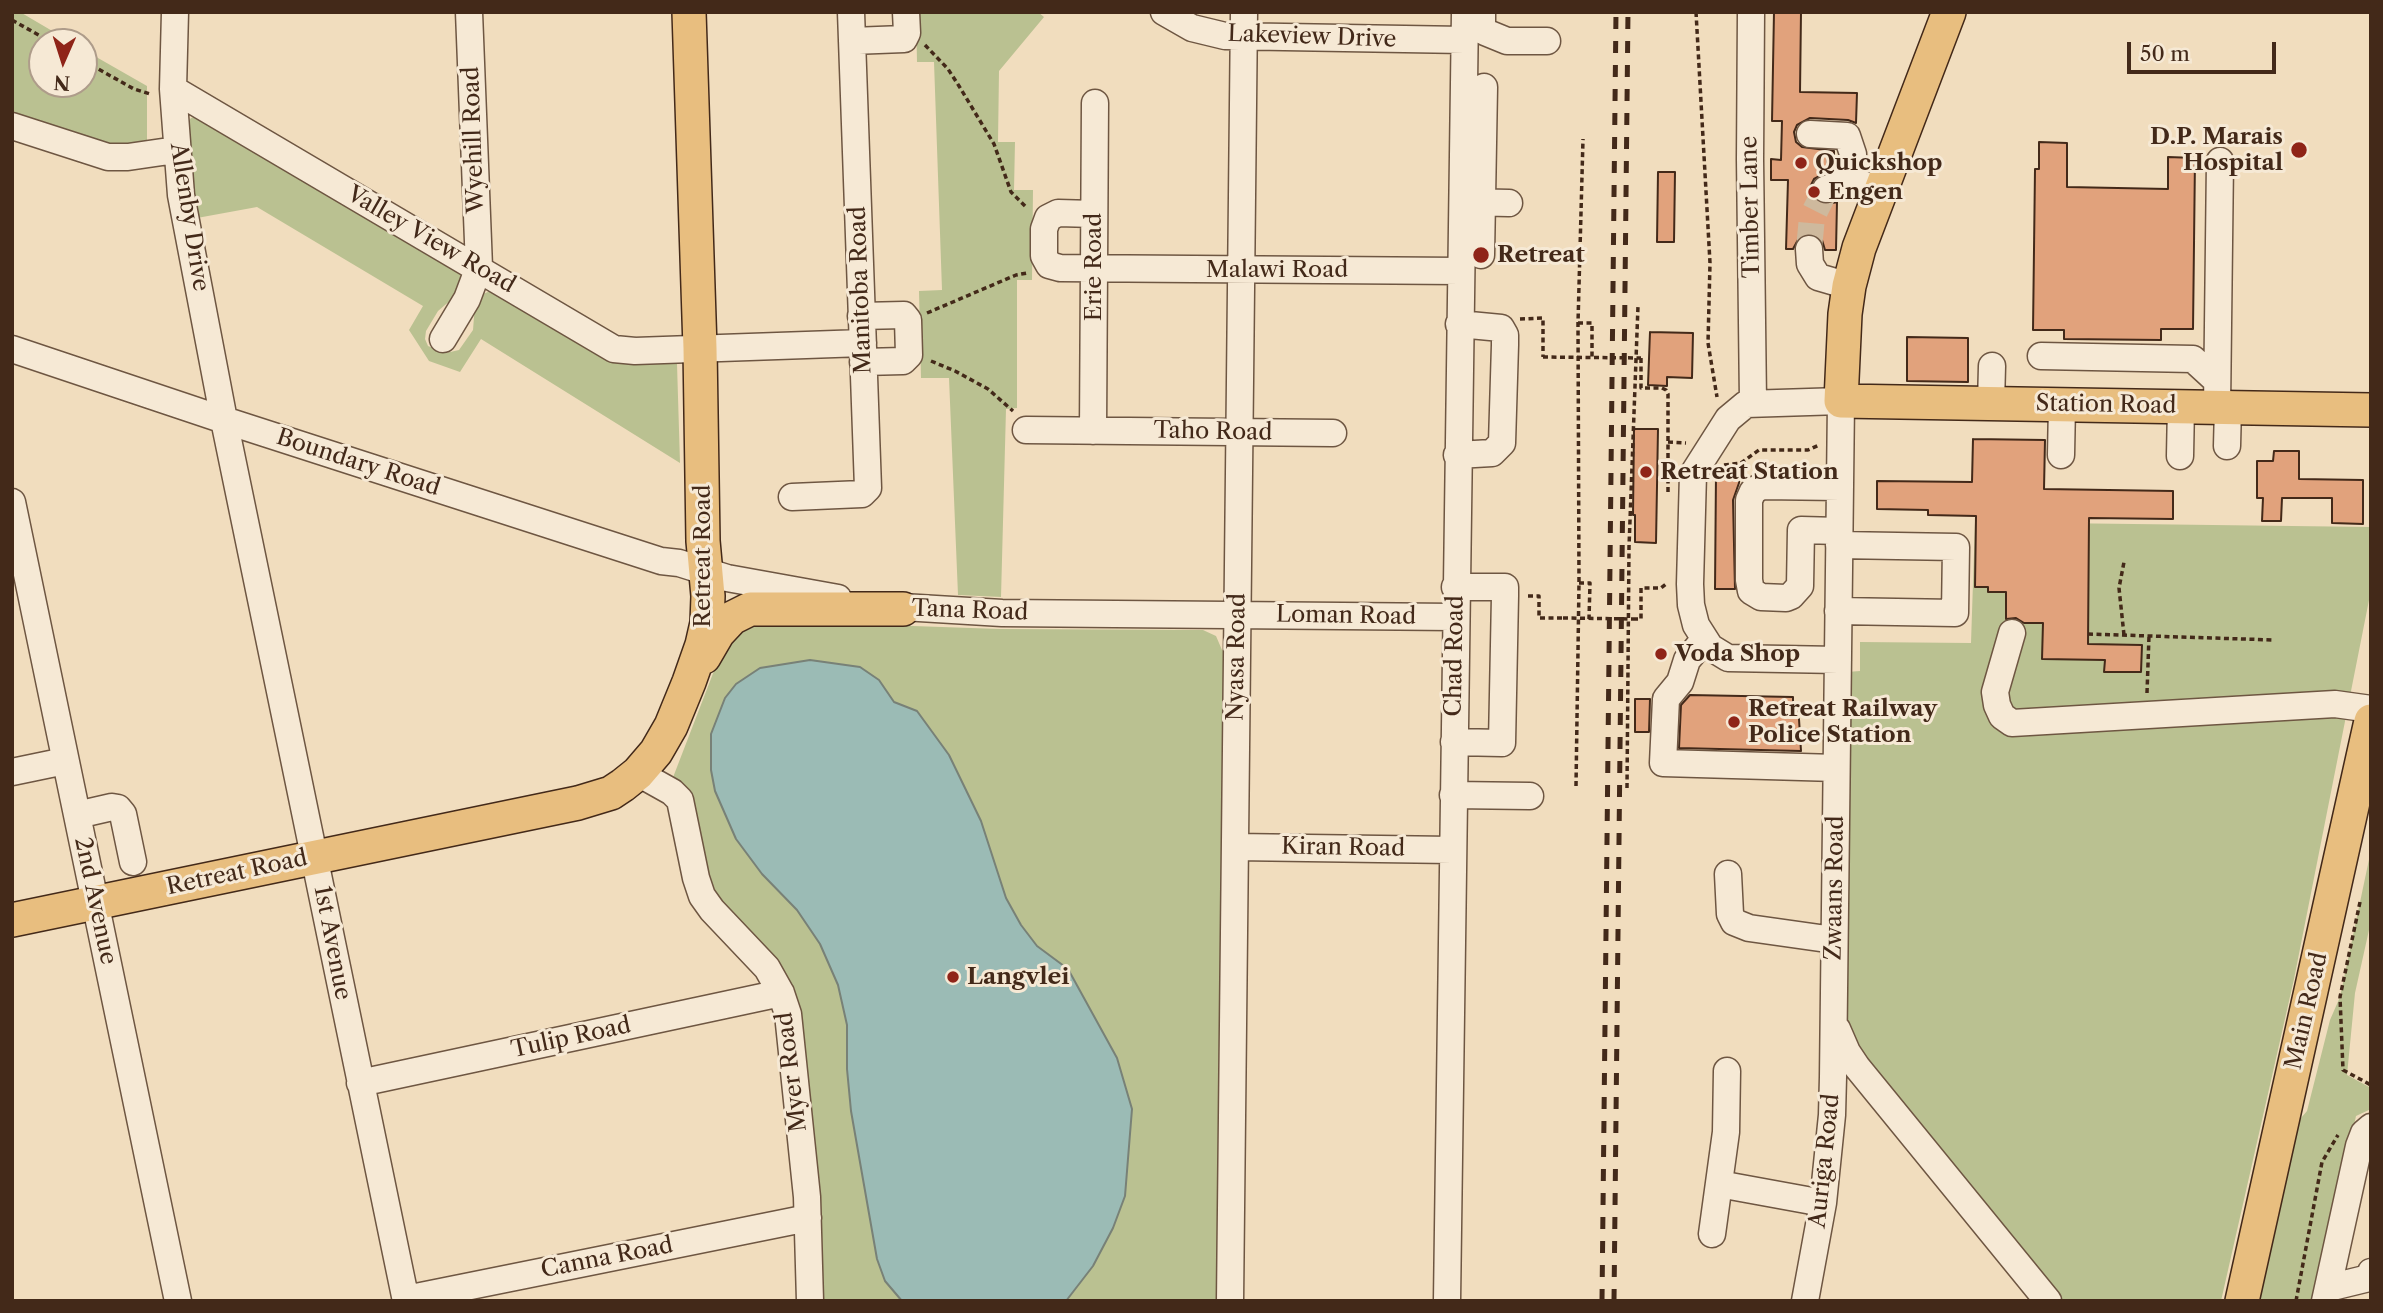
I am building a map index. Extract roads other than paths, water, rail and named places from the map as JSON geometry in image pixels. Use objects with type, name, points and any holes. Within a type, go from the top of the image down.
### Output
[{"type":"main road","name":"Retreat Road","points":[[12,920],[578,803],[611,793],[638,773],[664,740],[689,682],[707,623],[708,596],[705,572],[689,12]]},
{"type":"main road","points":[[1841,401],[1842,346],[1849,286],[1859,247],[1867,187],[1949,12]]},
{"type":"main road","name":"Station Road","points":[[1841,401],[2181,407],[2221,399],[2371,410]]},
{"type":"main road","points":[[689,682],[718,633],[732,618],[744,611],[761,608],[903,609]]},
{"type":"main road","name":"Main Road","points":[[2242,1301],[2371,721]]},
{"type":"street","name":"Allenby Drive","points":[[175,12],[162,91],[176,150],[181,195],[225,420]]},
{"type":"street","name":"Wyehill Road","points":[[469,12],[479,267]]},
{"type":"street","name":"Manitoba Road","points":[[792,497],[862,494],[867,491],[851,12]]},
{"type":"street","name":"Lakeview Drive","points":[[1164,12],[1177,21],[1208,33],[1244,24],[1464,40]]},
{"type":"street","name":"Chad Road","points":[[1447,1301],[1459,324],[1471,263],[1472,202],[1465,12]]},
{"type":"street","points":[[1482,12],[1482,27],[1485,32],[1507,41],[1546,41]]},
{"type":"street","name":"Timber Lane","points":[[1751,12],[1750,159],[1754,402]]},
{"type":"street","points":[[852,41],[901,40],[906,23]]},
{"type":"street","name":"Nyasa Road","points":[[1230,1301],[1244,24]]},
{"type":"street","points":[[1484,87],[1472,202],[1509,202]]},
{"type":"street","name":"Valley View Road","points":[[162,91],[479,267],[614,349],[625,351],[700,348],[863,353],[903,360],[909,355],[908,320],[905,315],[862,316]]},
{"type":"street","name":"Erie Road","points":[[1093,431],[1095,103]]},
{"type":"street","points":[[12,126],[112,158],[176,150]]},
{"type":"street","points":[[1810,134],[1847,136],[1867,187],[1834,184],[1826,189]]},
{"type":"street","points":[[2220,161],[2221,399],[2227,446]]},
{"type":"street","name":"Malawi Road","points":[[1094,214],[1058,214],[1045,223],[1046,261],[1049,265],[1094,269],[1242,270],[1471,263]]},
{"type":"street","points":[[1809,249],[1810,264],[1818,277],[1849,286]]},
{"type":"street","points":[[443,339],[467,299],[479,267]]},
{"type":"street","points":[[1457,455],[1492,453],[1503,443],[1505,358],[1504,330],[1491,326],[1459,324]]},
{"type":"street","name":"Boundary Road","points":[[12,349],[634,553],[705,572]]},
{"type":"street","points":[[1459,356],[1505,358]]},
{"type":"street","points":[[2041,356],[2193,359],[2221,399]]},
{"type":"street","points":[[1991,404],[1992,366]]},
{"type":"street","points":[[1838,660],[1738,659],[1720,655],[1703,640],[1691,605],[1692,483],[1697,465],[1728,419],[1740,407],[1754,402],[1841,401]]},
{"type":"street","name":"Zwaans Road","points":[[1841,401],[1833,1021],[1857,1067],[2048,1301]]},
{"type":"street","points":[[2061,455],[2062,405]]},
{"type":"street","points":[[2180,456],[2181,407]]},
{"type":"street","name":"1st Avenue","points":[[225,420],[406,1300]]},
{"type":"street","name":"Taho Road","points":[[1026,430],[1333,433]]},
{"type":"street","points":[[1802,487],[1801,580],[1797,592],[1786,598],[1760,597],[1751,590],[1749,580],[1751,495],[1762,486],[1840,487]]},
{"type":"street","name":"2nd Avenue","points":[[12,502],[178,1301]]},
{"type":"street","points":[[1801,530],[1839,538],[1956,547],[1955,613],[1838,611]]},
{"type":"street","name":"Tana Road","points":[[705,572],[753,584],[903,609],[1002,613],[1238,614]]},
{"type":"street","points":[[1454,742],[1502,743],[1505,596],[1504,587],[1455,587]]},
{"type":"street","name":"Loman Road","points":[[1238,614],[1455,617]]},
{"type":"street","points":[[2012,633],[1995,692],[1999,710],[2006,720],[2021,723],[2335,704],[2371,709]]},
{"type":"street","points":[[1703,640],[1687,660],[1680,682],[1666,699],[1663,763],[1836,768]]},
{"type":"street","points":[[12,772],[65,761]]},
{"type":"street","name":"Myer Road","points":[[638,773],[672,792],[680,800],[702,896],[767,968],[781,993],[788,1014],[808,1218],[810,1301]]},
{"type":"street","points":[[1453,795],[1530,796]]},
{"type":"street","points":[[76,815],[118,808],[122,814],[133,862]]},
{"type":"street","name":"Kiran Road","points":[[1235,847],[1452,850]]},
{"type":"street","points":[[1728,874],[1728,903],[1734,922],[1749,928],[1834,940]]},
{"type":"street","name":"Tulip Road","points":[[360,1083],[781,993]]},
{"type":"street","name":"Auriga Road","points":[[1805,1301],[1824,1203],[1832,1115],[1833,1021]]},
{"type":"street","points":[[1712,1234],[1726,1132],[1727,1071]]},
{"type":"street","points":[[2327,1294],[2359,1146],[2364,1133],[2371,1127]]},
{"type":"street","points":[[1719,1184],[1824,1203]]},
{"type":"street","name":"Canna Road","points":[[406,1300],[808,1218]]},
{"type":"street","points":[[2327,1294],[2370,1278],[2371,1272]]},
{"type":"water","name":"Langvlei","points":[[810,660],[860,667],[879,680],[894,702],[917,711],[949,755],[981,821],[1006,898],[1021,925],[1037,946],[1068,969],[1117,1058],[1132,1109],[1125,1196],[1113,1228],[1093,1266],[1066,1301],[902,1301],[885,1281],[877,1259],[851,1111],[847,1025],[838,985],[820,944],[797,910],[762,874],[736,839],[715,791],[711,770],[711,734],[725,698],[736,684],[760,668]]},
{"type":"tunnel","points":[[1809,249],[1812,217],[1826,189]]},
{"type":"railway","points":[[1602,1301],[1616,12]]},
{"type":"railway","points":[[1614,1301],[1628,12]]},
{"type":"place","name":"D.P. Marais Hospital","points":[[2299,150]]},
{"type":"place","name":"Quickshop","points":[[1801,163]]},
{"type":"place","name":"Engen","points":[[1814,192]]},
{"type":"place","name":"Retreat","points":[[1481,255]]},
{"type":"place","name":"Retreat Station","points":[[1646,472]]},
{"type":"place","name":"Voda Shop","points":[[1661,654]]},
{"type":"place","name":"Retreat Railway Police Station","points":[[1734,722]]},
{"type":"place","name":"Langvlei","points":[[953,977]]}]
